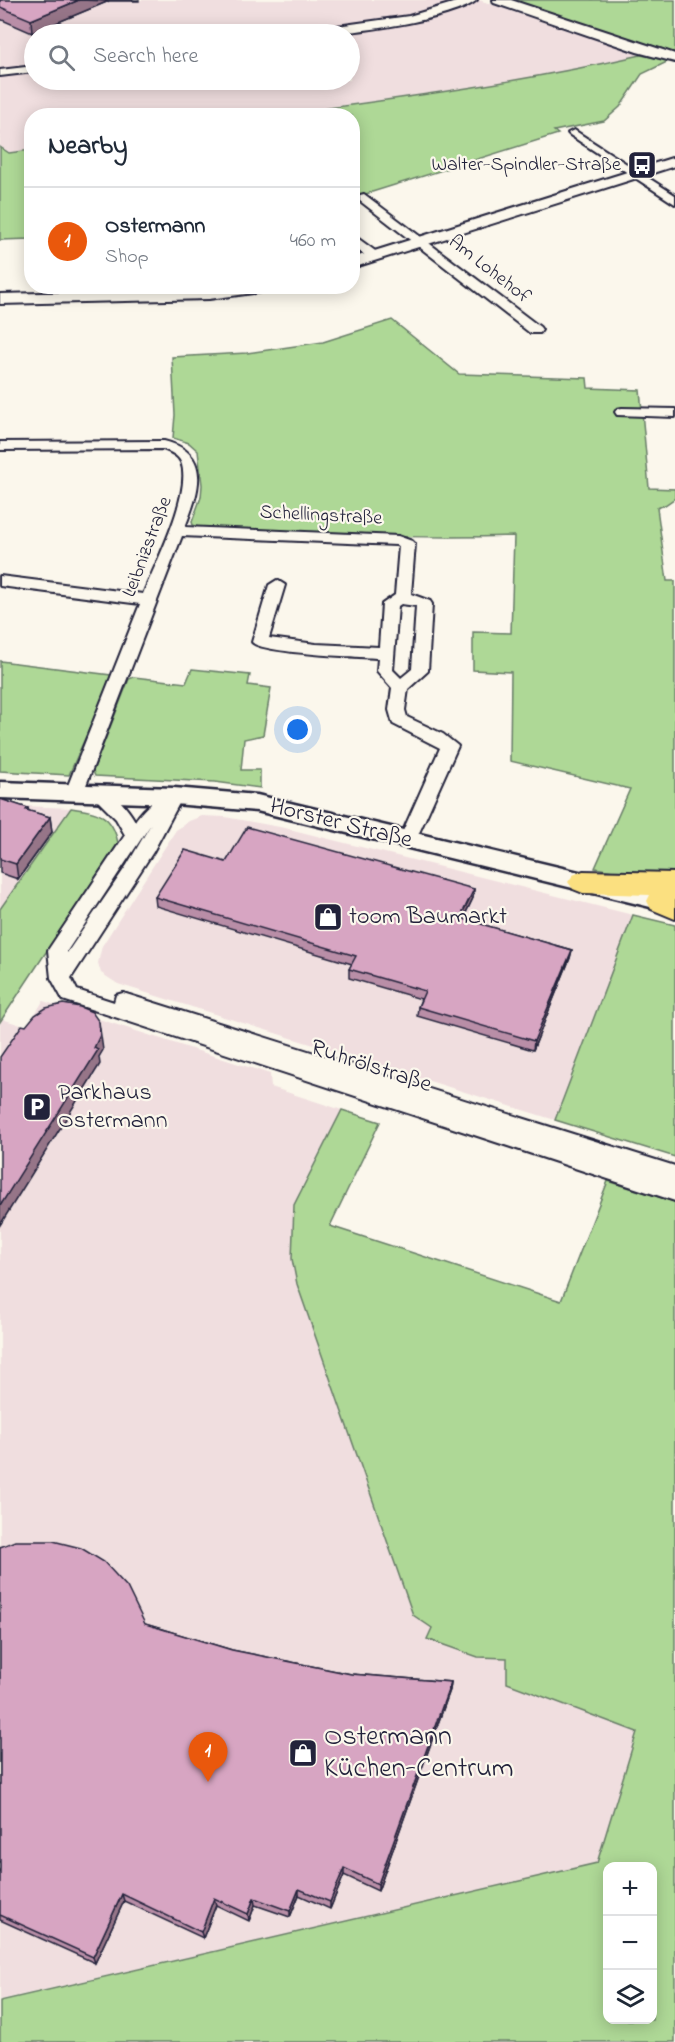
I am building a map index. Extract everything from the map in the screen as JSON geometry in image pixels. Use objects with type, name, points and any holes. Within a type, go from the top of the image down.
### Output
[{"type":"main road","name":"Horster Straße","points":[[0,790],[174,796],[257,803],[583,882]]},
{"type":"main road","points":[[583,882],[656,885],[672,899]]},
{"type":"street","points":[[360,26],[405,20],[472,0]]},
{"type":"street","points":[[499,0],[675,58]]},
{"type":"street","points":[[0,74],[24,70]]},
{"type":"street","points":[[574,133],[637,172],[675,200]]},
{"type":"street","points":[[360,260],[675,161]]},
{"type":"street","name":"Am Lohehof","points":[[364,198],[535,330]]},
{"type":"street","points":[[360,245],[374,256]]},
{"type":"street","points":[[0,299],[116,294]]},
{"type":"street","points":[[622,412],[675,413]]},
{"type":"street","name":"Leibnizstraße","points":[[0,446],[164,446],[178,448],[188,457],[191,477],[190,495],[74,793]]},
{"type":"street","name":"Schellingstraße","points":[[177,531],[399,541],[407,544],[403,598]]},
{"type":"street","points":[[0,581],[150,600]]},
{"type":"street","points":[[277,585],[260,642],[316,649],[386,653]]},
{"type":"street","points":[[400,687],[385,671],[390,604],[396,599],[403,598],[424,604],[420,671],[400,687],[397,710],[399,720],[411,729],[442,740],[449,746],[408,840]]},
{"type":"street","points":[[100,794],[123,815],[135,836]]},
{"type":"street","points":[[61,978],[57,950],[146,818],[174,796]]},
{"type":"street","points":[[61,978],[162,821],[174,796]]},
{"type":"street","name":"Ruhrölstraße","points":[[61,978],[104,995],[675,1175]]},
{"type":"street","name":"Ruhrölstraße","points":[[61,978],[70,995],[80,999],[675,1192]]},
{"type":"shaded area","points":[[0,0],[479,0],[641,55],[579,69],[457,90],[322,108],[24,108],[24,151],[9,153],[0,147]]},
{"type":"shaded area","points":[[0,805],[71,808],[0,909]]},
{"type":"shaded area","points":[[202,816],[225,817],[285,828],[633,915],[555,1120],[118,984],[101,973],[98,963],[102,946],[176,830]]},
{"type":"shaded area","points":[[43,1001],[270,1074],[271,1087],[342,1110],[299,1193],[292,1260],[297,1284],[432,1628],[427,1639],[478,1657],[508,1658],[507,1683],[637,1732],[597,1864],[0,2000],[0,1022],[2,1019],[27,1027]]},
{"type":"green space","points":[[510,0],[675,0],[675,53],[640,45]]},
{"type":"green space","points":[[641,55],[669,61],[642,74],[620,107],[604,121],[554,131],[558,134],[360,196],[360,108],[329,108],[503,82]]},
{"type":"green space","points":[[0,147],[9,153],[24,151],[24,239],[0,240]]},
{"type":"green space","points":[[392,320],[459,374],[587,378],[588,388],[640,390],[649,488],[675,489],[675,498],[657,508],[667,581],[675,581],[675,873],[619,872],[595,868],[630,789],[510,761],[511,672],[473,670],[473,632],[511,633],[514,536],[358,535],[201,528],[193,525],[202,485],[198,451],[189,443],[173,438],[175,415],[172,357],[247,353],[323,342]]},
{"type":"green space","points":[[0,661],[111,675],[69,775],[0,771]]},
{"type":"green space","points":[[192,669],[250,675],[248,685],[271,688],[263,735],[244,739],[241,770],[260,770],[260,788],[215,782],[95,776],[93,771],[129,679],[134,677],[186,683]]},
{"type":"green space","points":[[71,808],[96,813],[108,820],[118,843],[0,1022],[0,909]]},
{"type":"green space","points":[[633,915],[675,925],[675,1157],[555,1120]]},
{"type":"green space","points":[[342,1110],[380,1122],[330,1226],[561,1301],[608,1181],[675,1202],[675,2042],[0,2042],[0,2001],[597,1863],[637,1732],[507,1683],[507,1658],[478,1657],[427,1639],[432,1628],[413,1615],[297,1284],[292,1259],[294,1205]]},
{"type":"building","points":[[0,0],[79,0],[31,20],[0,7]]},
{"type":"building","points":[[0,799],[50,817],[16,864],[0,859]]},
{"type":"building","name":"toom Baumarkt","points":[[247,827],[474,889],[460,918],[572,950],[534,1041],[418,1007],[425,991],[349,969],[356,956],[155,897],[185,850],[226,862]]},
{"type":"building","name":"Parkhaus Ostermann","points":[[63,1004],[92,1012],[99,1022],[100,1035],[94,1048],[98,1050],[0,1206],[0,1057],[22,1025],[26,1026],[35,1015],[46,1008]]},
{"type":"building","points":[[15,1541],[53,1541],[81,1548],[104,1562],[127,1587],[145,1624],[232,1650],[351,1674],[451,1682],[378,1884],[344,1868],[330,1902],[299,1889],[290,1911],[254,1898],[248,1914],[214,1898],[201,1932],[122,1894],[93,1957],[0,1915],[0,1547]]},
{"type":"place","name":"Walter-Spindler-Straße","points":[[642,165]]},
{"type":"place","name":"toom Baumarkt","points":[[328,917]]},
{"type":"place","name":"Parkhaus Ostermann","points":[[37,1107]]},
{"type":"place","name":"Ostermann Küchen-Centrum","points":[[303,1753]]},
{"type":"place","name":"Ostermann","points":[[208,1782]]}]
